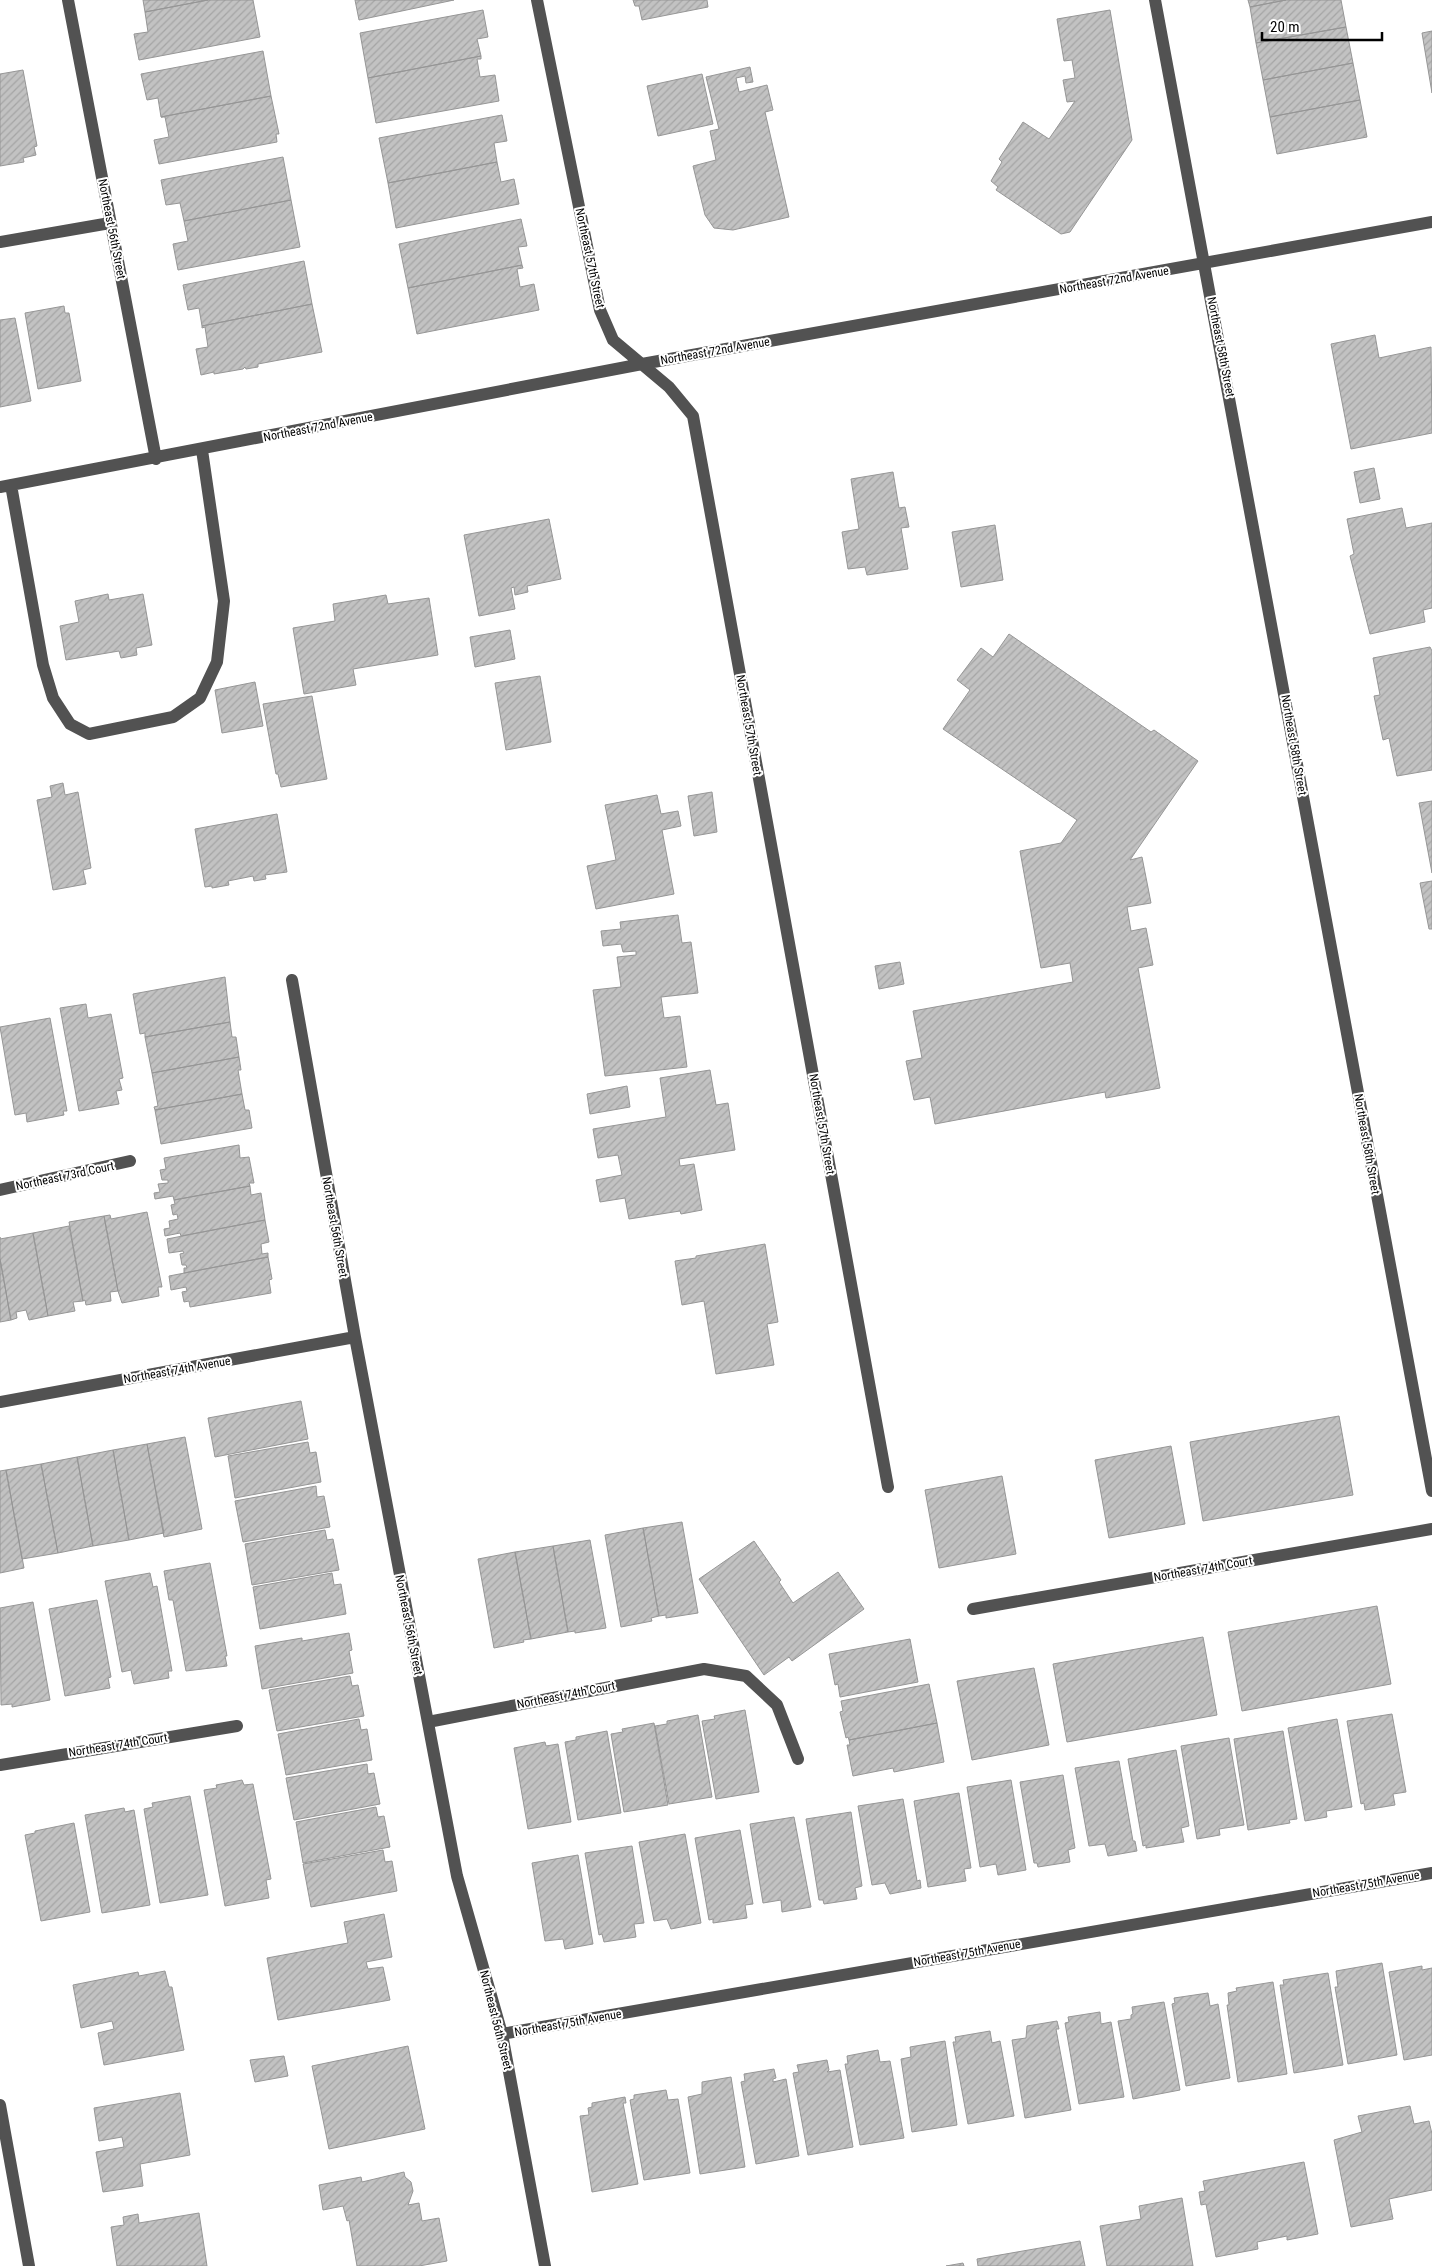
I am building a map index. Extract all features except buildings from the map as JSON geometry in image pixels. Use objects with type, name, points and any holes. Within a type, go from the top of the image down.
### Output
[{"type":"street","name":"Northeast 56th Street","points":[[68,0],[156,459]]},
{"type":"street","name":"Northeast 57th Street","points":[[537,0],[600,310],[614,340],[669,387],[693,416],[888,1487]]},
{"type":"street","name":"Northeast 58th Street","points":[[1155,0],[1427,1432],[1432,1491]]},
{"type":"street","name":"Northeast 72nd Avenue","points":[[5,486],[156,459],[642,364],[1432,222]]},
{"type":"street","points":[[0,242],[110,223]]},
{"type":"street","points":[[5,486],[43,666],[53,698],[70,724],[89,734],[173,717],[200,698],[217,662],[224,601],[202,450]]},
{"type":"street","name":"Northeast 56th Street","points":[[292,980],[355,1337],[457,1876],[502,2034],[545,2266]]},
{"type":"street","name":"Northeast 73rd Court","points":[[0,1190],[130,1161]]},
{"type":"street","name":"Northeast 74th Avenue","points":[[0,1402],[355,1337]]},
{"type":"street","name":"Northeast 74th Court","points":[[973,1609],[1432,1529]]},
{"type":"street","name":"Northeast 74th Court","points":[[428,1722],[704,1668],[746,1676],[777,1705],[798,1759]]},
{"type":"street","name":"Northeast 74th Court","points":[[0,1765],[237,1726]]},
{"type":"street","name":"Northeast 75th Avenue","points":[[502,2034],[1432,1873]]},
{"type":"street","points":[[0,2105],[29,2266]]}]
